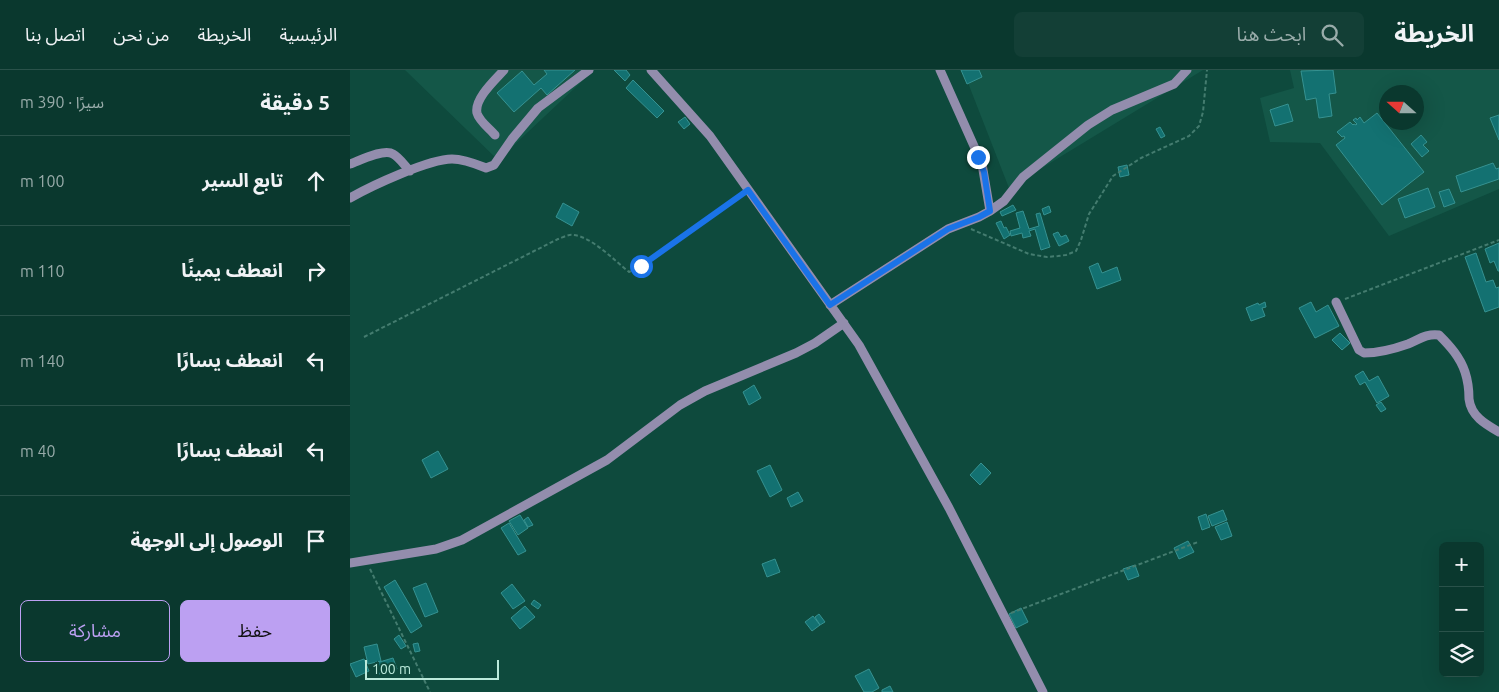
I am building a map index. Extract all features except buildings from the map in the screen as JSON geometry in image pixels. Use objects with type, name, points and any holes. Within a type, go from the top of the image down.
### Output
[{"type":"street","points":[[495,135],[478,115],[477,106],[488,88],[504,70]]},
{"type":"street","points":[[350,198],[367,188],[428,164],[452,159],[490,168],[538,108],[589,70]]},
{"type":"street","points":[[651,70],[710,136],[859,345],[949,508],[1043,692]]},
{"type":"street","points":[[940,70],[982,164],[990,211]]},
{"type":"street","points":[[830,305],[938,235],[990,211],[1004,201],[1023,177],[1088,125],[1112,110],[1174,84],[1187,70]]},
{"type":"street","points":[[350,164],[382,152],[389,152],[394,154],[410,171]]},
{"type":"street","points":[[1336,302],[1359,350],[1364,353],[1388,350],[1408,344],[1429,334],[1439,335],[1454,351],[1463,365],[1468,382],[1470,404],[1474,413],[1482,422],[1499,432]]},
{"type":"street","points":[[350,563],[436,549],[462,540],[599,464],[680,405],[705,391],[815,344],[844,323]]},
{"type":"path","points":[[959,224],[1029,254],[1058,256],[1066,255],[1076,250],[1086,222],[1113,176],[1141,158],[1190,136],[1199,126],[1203,112],[1207,70]]},
{"type":"path","points":[[364,337],[558,239],[572,234],[597,246],[629,272],[641,266],[748,190]]},
{"type":"path","points":[[1336,302],[1499,240]]},
{"type":"path","points":[[1004,616],[1198,542]]},
{"type":"path","points":[[366,560],[430,692]]},
{"type":"shaded area","points":[[405,70],[594,70],[498,160]]},
{"type":"shaded area","points":[[963,70],[1203,70],[1009,188]]},
{"type":"shaded area","points":[[1290,70],[1499,70],[1499,189],[1389,236],[1320,143],[1270,142],[1260,98],[1294,88]]},
{"type":"route","points":[[641,266],[748,190],[830,305],[948,229],[990,211],[984,172],[978,157]]}]
